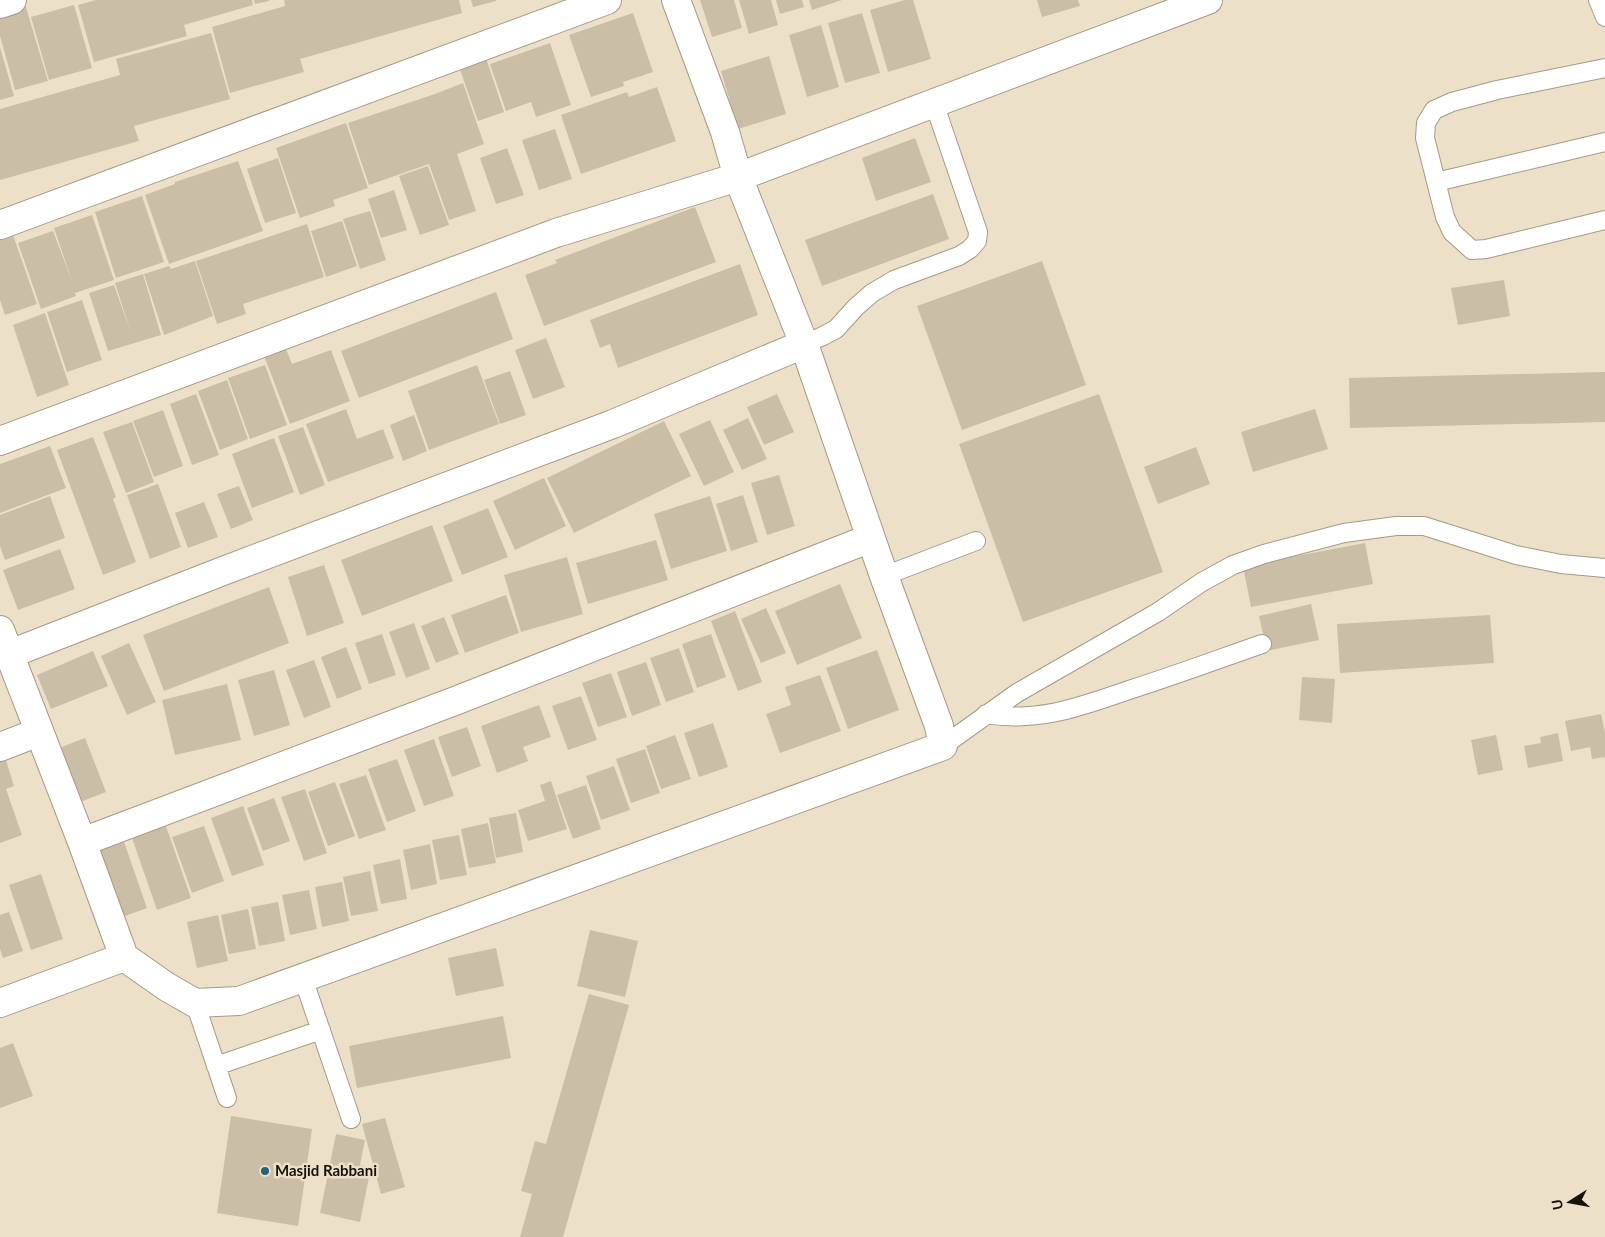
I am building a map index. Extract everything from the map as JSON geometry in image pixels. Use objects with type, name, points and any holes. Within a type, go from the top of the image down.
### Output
[{"type":"street","points":[[0,4],[12,0]]},
{"type":"street","points":[[0,225],[607,0]]},
{"type":"street","points":[[676,0],[725,132],[738,177],[804,344],[884,576],[939,726],[943,746],[239,1001],[195,1003],[167,987],[124,957],[5,642],[223,571],[613,424],[804,344]]},
{"type":"street","points":[[0,440],[556,233],[738,177],[1208,0]]},
{"type":"street","points":[[82,842],[446,705],[871,538]]},
{"type":"street","points":[[0,747],[39,732]]},
{"type":"street","points":[[0,1003],[124,957]]},
{"type":"lane","points":[[1598,0],[1605,17]]},
{"type":"lane","points":[[1605,68],[1497,90],[1452,102],[1434,110],[1426,124],[1425,138],[1445,216],[1452,232],[1472,250],[1486,249],[1605,220]]},
{"type":"lane","points":[[804,344],[836,329],[856,306],[872,293],[894,280],[959,256],[970,249],[977,241],[978,232],[934,103]]},
{"type":"lane","points":[[1436,182],[1605,142]]},
{"type":"lane","points":[[943,746],[1017,693],[1158,612],[1202,582],[1233,565],[1264,554],[1344,533],[1396,526],[1424,526],[1516,555],[1561,564],[1605,568]]},
{"type":"lane","points":[[884,576],[976,541]]},
{"type":"lane","points":[[986,714],[1006,718],[1033,717],[1064,710],[1166,678],[1262,644]]},
{"type":"lane","points":[[303,978],[351,1119]]},
{"type":"lane","points":[[195,1003],[227,1098]]},
{"type":"lane","points":[[216,1066],[321,1030]]},
{"type":"building","points":[[96,0],[252,0],[253,5],[184,25],[187,36],[94,62],[78,5]]},
{"type":"building","points":[[254,0],[269,0],[269,1],[255,4]]},
{"type":"building","points":[[284,0],[459,0],[462,13],[300,59],[304,72],[230,93],[212,27],[285,6]]},
{"type":"building","points":[[471,0],[496,0],[496,1],[473,7]]},
{"type":"building","points":[[700,0],[734,0],[742,28],[712,37]]},
{"type":"building","points":[[739,0],[771,0],[778,25],[749,34]]},
{"type":"building","points":[[776,0],[802,0],[804,7],[780,14]]},
{"type":"building","points":[[809,0],[842,0],[812,10]]},
{"type":"building","points":[[905,0],[913,0],[931,59],[888,72],[870,10]]},
{"type":"building","points":[[1037,0],[1078,0],[1080,6],[1042,17]]},
{"type":"building","points":[[25,4],[48,81],[15,90],[0,36],[0,11]]},
{"type":"building","points":[[74,5],[92,68],[49,80],[31,17]]},
{"type":"building","points":[[633,13],[653,72],[623,82],[624,86],[591,97],[569,35]]},
{"type":"building","points":[[862,13],[880,73],[845,83],[828,23]]},
{"type":"building","points":[[821,25],[839,87],[807,97],[789,35]]},
{"type":"building","points":[[211,33],[230,99],[134,126],[139,141],[0,180],[0,109],[120,75],[116,59]]},
{"type":"building","points":[[550,43],[571,105],[536,117],[531,102],[506,111],[490,64]]},
{"type":"building","points":[[0,47],[14,96],[0,100]]},
{"type":"building","points":[[483,49],[504,112],[478,121],[456,58]]},
{"type":"building","points":[[769,56],[786,114],[738,129],[721,71]]},
{"type":"building","points":[[463,83],[484,144],[457,154],[476,211],[449,220],[429,164],[369,185],[348,123]]},
{"type":"building","points":[[657,87],[676,141],[581,174],[561,115],[627,92],[629,97]]},
{"type":"building","points":[[346,123],[368,188],[333,200],[335,206],[300,218],[276,148]]},
{"type":"building","points":[[555,129],[572,179],[539,190],[522,140]]},
{"type":"building","points":[[915,138],[931,182],[876,201],[862,158]]},
{"type":"building","points":[[507,148],[524,195],[496,204],[480,158]]},
{"type":"building","points":[[278,158],[296,213],[265,223],[247,169]]},
{"type":"building","points":[[238,161],[263,231],[169,264],[145,195],[175,184],[175,182]]},
{"type":"building","points":[[428,166],[449,225],[420,235],[399,176]]},
{"type":"building","points":[[394,190],[407,230],[381,238],[368,199]]},
{"type":"building","points":[[933,194],[949,239],[822,286],[805,240]]},
{"type":"building","points":[[142,196],[164,262],[116,278],[95,212]]},
{"type":"building","points":[[695,207],[716,262],[544,326],[525,275],[557,263],[555,260]]},
{"type":"building","points":[[370,211],[386,260],[360,269],[343,219]]},
{"type":"building","points":[[92,215],[114,280],[75,293],[76,296],[41,309],[18,243],[53,231],[72,281],[54,228]]},
{"type":"building","points":[[342,221],[357,266],[326,277],[311,231]]},
{"type":"building","points":[[307,224],[324,277],[243,304],[246,314],[217,324],[196,261]]},
{"type":"building","points":[[12,232],[37,304],[5,315],[0,300],[0,236]]},
{"type":"building","points":[[195,261],[213,316],[164,335],[144,274],[169,266],[171,269]]},
{"type":"building","points":[[1042,261],[1086,385],[962,430],[917,306]]},
{"type":"building","points":[[740,264],[758,315],[618,368],[610,344],[600,348],[590,320]]},
{"type":"building","points":[[143,274],[161,335],[108,351],[89,293],[114,285],[131,333],[115,283]]},
{"type":"building","points":[[1504,280],[1510,316],[1458,325],[1451,288]]},
{"type":"building","points":[[496,292],[513,339],[359,398],[341,351]]},
{"type":"building","points":[[82,300],[102,360],[67,372],[47,312]]},
{"type":"building","points":[[45,313],[69,385],[37,397],[13,325]]},
{"type":"building","points":[[546,338],[565,387],[533,399],[515,350]]},
{"type":"building","points":[[284,344],[292,364],[331,350],[350,401],[290,424],[263,353]]},
{"type":"building","points":[[265,365],[287,425],[250,439],[228,378]]},
{"type":"building","points":[[477,365],[499,424],[429,450],[408,391]]},
{"type":"building","points":[[510,371],[526,415],[500,424],[484,380]]},
{"type":"building","points":[[1605,372],[1605,422],[1350,428],[1349,378]]},
{"type":"building","points":[[227,380],[248,439],[220,450],[198,391]]},
{"type":"building","points":[[196,394],[219,455],[192,465],[170,404]]},
{"type":"building","points":[[777,394],[794,432],[764,445],[747,407]]},
{"type":"building","points":[[1099,394],[1163,572],[1023,622],[959,444]]},
{"type":"building","points":[[346,409],[357,439],[383,429],[394,458],[328,482],[306,424]]},
{"type":"building","points":[[1315,409],[1328,449],[1253,472],[1241,432]]},
{"type":"building","points":[[163,410],[183,466],[154,477],[133,421]]},
{"type":"building","points":[[414,415],[427,451],[403,461],[390,425]]},
{"type":"building","points":[[748,418],[767,459],[742,470],[723,430]]},
{"type":"building","points":[[710,420],[734,472],[704,486],[679,434]]},
{"type":"building","points":[[664,421],[691,476],[574,533],[547,478]]},
{"type":"building","points":[[132,422],[154,482],[126,493],[103,432]]},
{"type":"building","points":[[303,427],[325,485],[300,495],[278,436]]},
{"type":"building","points":[[93,437],[116,497],[113,499],[136,562],[103,575],[57,450]]},
{"type":"building","points":[[274,438],[294,492],[252,508],[232,454]]},
{"type":"building","points":[[50,446],[66,488],[0,513],[0,464]]},
{"type":"building","points":[[1196,447],[1210,484],[1158,504],[1144,467]]},
{"type":"building","points":[[779,475],[795,526],[767,535],[751,483]]},
{"type":"building","points":[[544,478],[566,526],[515,550],[493,501]]},
{"type":"building","points":[[158,484],[181,547],[150,559],[127,495]]},
{"type":"building","points":[[239,486],[253,520],[231,529],[217,494]]},
{"type":"building","points":[[743,495],[758,542],[731,551],[716,504]]},
{"type":"building","points":[[50,496],[65,538],[5,560],[0,546],[0,515]]},
{"type":"building","points":[[710,496],[727,551],[671,569],[654,514]]},
{"type":"building","points":[[204,502],[218,537],[188,548],[175,513]]},
{"type":"building","points":[[488,508],[508,557],[462,575],[443,526]]},
{"type":"building","points":[[432,525],[453,581],[362,616],[341,560]]},
{"type":"building","points":[[656,540],[668,580],[588,604],[576,563]]},
{"type":"building","points":[[1365,543],[1373,584],[1251,607],[1243,566]]},
{"type":"building","points":[[60,549],[75,589],[18,610],[3,570]]},
{"type":"building","points":[[567,557],[583,614],[521,632],[504,575]]},
{"type":"building","points":[[324,565],[344,623],[307,636],[288,577]]},
{"type":"building","points":[[840,584],[862,638],[797,665],[775,611]]},
{"type":"building","points":[[269,587],[289,643],[164,691],[143,635]]},
{"type":"building","points":[[506,595],[519,633],[465,653],[451,615]]},
{"type":"building","points":[[1311,604],[1319,640],[1267,651],[1259,616]]},
{"type":"building","points":[[766,608],[786,653],[761,663],[741,619]]},
{"type":"building","points":[[735,611],[762,682],[738,691],[711,621]]},
{"type":"building","points":[[1490,615],[1494,663],[1340,673],[1337,624]]},
{"type":"building","points":[[444,617],[459,654],[436,663],[421,626]]},
{"type":"building","points":[[414,623],[430,669],[406,678],[389,632]]},
{"type":"building","points":[[382,634],[396,675],[369,684],[355,643]]},
{"type":"building","points":[[711,634],[726,677],[697,688],[682,644]]},
{"type":"building","points":[[129,643],[156,702],[127,715],[101,656]]},
{"type":"building","points":[[346,647],[362,689],[337,699],[321,657]]},
{"type":"building","points":[[679,648],[694,692],[666,702],[650,658]]},
{"type":"building","points":[[877,650],[899,710],[848,729],[826,668]]},
{"type":"building","points":[[93,651],[108,686],[51,709],[37,675]]},
{"type":"building","points":[[314,660],[331,707],[304,718],[286,670]]},
{"type":"building","points":[[646,662],[661,705],[632,716],[617,672]]},
{"type":"building","points":[[274,670],[290,725],[254,736],[238,680]]},
{"type":"building","points":[[611,673],[627,717],[598,727],[582,683]]},
{"type":"building","points":[[820,675],[841,731],[780,753],[766,714],[791,705],[785,687]]},
{"type":"building","points":[[1302,677],[1335,679],[1332,723],[1299,720]]},
{"type":"building","points":[[227,684],[241,740],[175,755],[162,700]]},
{"type":"building","points":[[581,696],[597,740],[568,750],[552,706]]},
{"type":"building","points":[[539,705],[551,737],[523,747],[528,761],[497,773],[481,726]]},
{"type":"building","points":[[1601,714],[1605,733],[1605,757],[1592,759],[1590,747],[1571,751],[1565,721]]},
{"type":"building","points":[[713,723],[728,767],[699,777],[684,733]]},
{"type":"building","points":[[467,727],[481,766],[452,777],[438,737]]},
{"type":"building","points":[[1558,733],[1563,761],[1528,768],[1524,746],[1541,743],[1540,737]]},
{"type":"building","points":[[675,735],[691,779],[661,789],[646,746]]},
{"type":"building","points":[[1496,735],[1503,770],[1478,775],[1471,740]]},
{"type":"building","points":[[85,738],[106,792],[80,802],[59,748]]},
{"type":"building","points":[[434,739],[454,796],[424,806],[404,750]]},
{"type":"building","points":[[645,749],[660,793],[631,803],[616,759]]},
{"type":"building","points":[[5,757],[14,786],[6,789],[22,835],[0,843],[0,758]]},
{"type":"building","points":[[397,759],[416,811],[387,822],[368,769]]},
{"type":"building","points":[[614,766],[630,810],[601,820],[586,776]]},
{"type":"building","points":[[366,775],[386,830],[359,839],[339,784]]},
{"type":"building","points":[[551,781],[567,829],[528,841],[518,810],[545,801],[540,785]]},
{"type":"building","points":[[335,782],[355,836],[328,846],[308,792]]},
{"type":"building","points":[[586,785],[601,829],[573,839],[557,795]]},
{"type":"building","points":[[305,789],[327,853],[304,861],[281,797]]},
{"type":"building","points":[[274,798],[290,841],[263,851],[247,808]]},
{"type":"building","points":[[243,806],[264,865],[232,876],[211,818]]},
{"type":"building","points":[[516,813],[523,852],[496,858],[489,818]]},
{"type":"building","points":[[488,823],[496,863],[469,868],[461,829]]},
{"type":"building","points":[[166,826],[191,898],[157,910],[132,838]]},
{"type":"building","points":[[204,826],[224,881],[192,893],[172,837]]},
{"type":"building","points":[[459,835],[467,875],[440,880],[432,840]]},
{"type":"building","points":[[122,836],[147,908],[114,920],[89,848]]},
{"type":"building","points":[[430,844],[437,884],[411,890],[403,850]]},
{"type":"building","points":[[400,859],[407,899],[381,904],[373,865]]},
{"type":"building","points":[[370,871],[378,911],[351,916],[343,877]]},
{"type":"building","points":[[41,874],[63,939],[31,950],[9,885]]},
{"type":"building","points":[[342,882],[349,921],[322,927],[315,887]]},
{"type":"building","points":[[309,890],[317,929],[290,935],[282,895]]},
{"type":"building","points":[[278,902],[285,941],[259,946],[251,907]]},
{"type":"building","points":[[248,909],[256,949],[229,954],[221,915]]},
{"type":"building","points":[[9,912],[23,951],[3,958],[0,949],[0,915]]},
{"type":"building","points":[[218,915],[228,961],[197,968],[187,922]]},
{"type":"building","points":[[590,930],[638,941],[625,997],[577,986]]},
{"type":"building","points":[[496,948],[504,986],[456,996],[448,958]]},
{"type":"building","points":[[589,994],[629,1005],[563,1237],[520,1237],[532,1194],[521,1191],[535,1141],[546,1144]]},
{"type":"building","points":[[503,1016],[511,1058],[357,1088],[349,1046]]},
{"type":"building","points":[[13,1043],[33,1096],[0,1108],[0,1048]]},
{"type":"building","name":"Masjid Rabbani","points":[[231,1116],[312,1129],[298,1226],[217,1213]]},
{"type":"building","points":[[385,1118],[405,1187],[381,1194],[362,1124]]},
{"type":"building","points":[[336,1134],[365,1140],[360,1165],[371,1167],[360,1222],[320,1213]]},
{"type":"place","name":"Masjid Rabbani","points":[[265,1171]]}]
